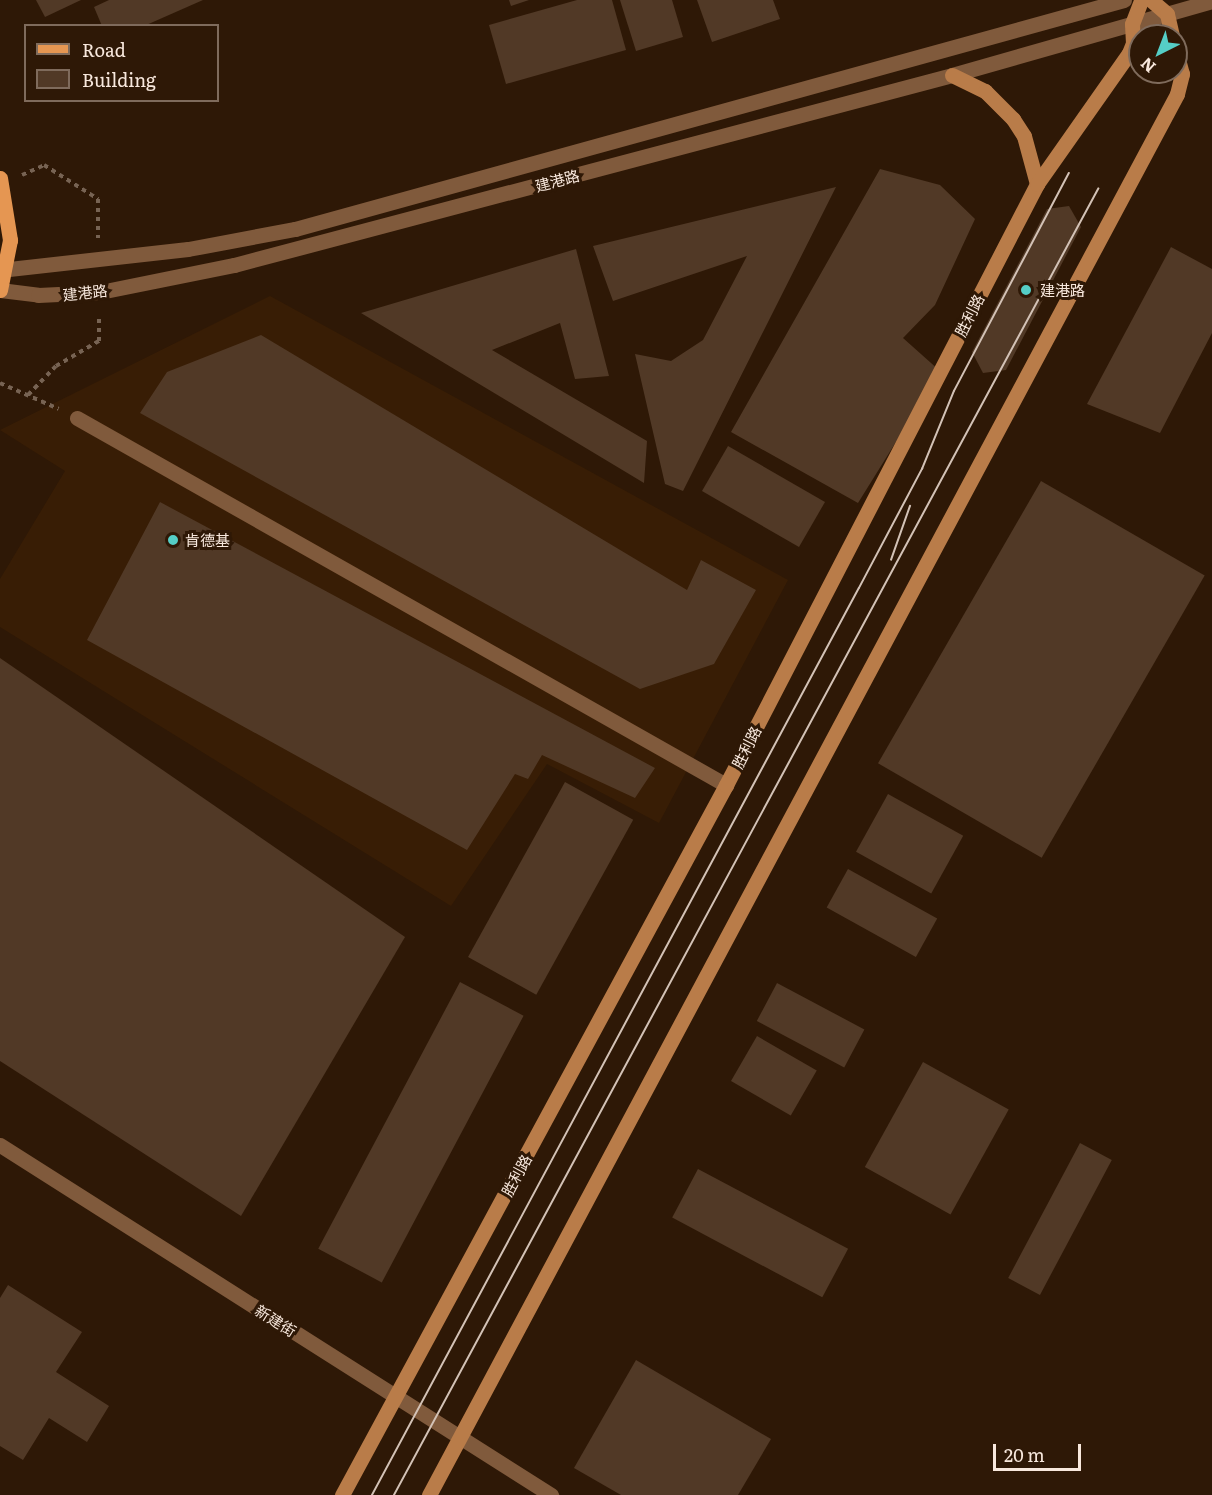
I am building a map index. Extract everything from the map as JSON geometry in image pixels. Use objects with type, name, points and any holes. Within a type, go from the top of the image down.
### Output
[{"type":"main road","name":"胜利路","points":[[1132,24],[1141,0]]},
{"type":"main road","points":[[1150,0],[1167,14],[1169,24]]},
{"type":"main road","name":"胜利路","points":[[342,1495],[726,785],[1037,184],[1128,55]]},
{"type":"main road","points":[[952,75],[985,91],[1013,119],[1024,136],[1037,184]]},
{"type":"main road","points":[[429,1495],[1177,94],[1180,84]]},
{"type":"main road","points":[[0,178],[9,216],[0,290]]},
{"type":"street","name":"建港路","points":[[3,269],[188,249],[295,229],[1124,0]]},
{"type":"street","name":"建港路","points":[[1132,24],[1212,1]]},
{"type":"street","name":"建港路","points":[[0,290],[38,295],[100,292],[234,265],[952,75],[1128,25]]},
{"type":"street","points":[[77,418],[726,785]]},
{"type":"street","name":"新建街","points":[[0,1145],[551,1495]]},
{"type":"path","points":[[0,383],[77,418]]},
{"type":"shaded area","points":[[270,296],[788,580],[659,823],[547,764],[451,906],[0,627],[0,579],[65,471],[0,430]]},
{"type":"building","points":[[36,0],[81,0],[45,17]]},
{"type":"building","points":[[109,0],[203,0],[149,24],[101,24],[94,7]]},
{"type":"building","points":[[509,0],[529,0],[511,6]]},
{"type":"building","points":[[577,0],[612,0],[626,50],[506,84],[489,25]]},
{"type":"building","points":[[620,0],[672,0],[683,37],[636,51]]},
{"type":"building","points":[[697,0],[773,0],[780,19],[712,42]]},
{"type":"building","points":[[880,169],[940,185],[975,219],[935,305],[903,338],[940,371],[858,503],[731,432]]},
{"type":"building","points":[[836,187],[683,491],[665,484],[635,354],[671,361],[703,340],[747,256],[613,301],[593,246]]},
{"type":"building","name":"建港路","points":[[1069,206],[1081,227],[1006,370],[983,373],[972,352],[1047,209]]},
{"type":"building","points":[[1171,247],[1212,269],[1212,333],[1160,433],[1087,404]]},
{"type":"building","points":[[576,249],[609,376],[575,379],[560,323],[492,350],[647,441],[644,483],[361,313]]},
{"type":"building","points":[[261,335],[687,590],[701,560],[756,590],[714,664],[640,689],[140,413],[167,372]]},
{"type":"building","points":[[728,446],[825,502],[799,547],[702,491]]},
{"type":"building","points":[[1041,481],[1205,576],[1042,858],[878,763]]},
{"type":"building","points":[[160,502],[655,768],[635,798],[542,755],[528,779],[515,774],[467,850],[87,640]]},
{"type":"building","points":[[0,658],[405,937],[241,1216],[0,1061]]},
{"type":"building","points":[[565,782],[633,820],[536,995],[468,957]]},
{"type":"building","points":[[888,794],[963,836],[931,893],[856,852]]},
{"type":"building","points":[[848,869],[937,918],[916,957],[827,907]]},
{"type":"building","points":[[460,982],[524,1016],[382,1282],[318,1249]]},
{"type":"building","points":[[777,983],[864,1029],[844,1067],[757,1021]]},
{"type":"building","points":[[757,1036],[817,1070],[791,1116],[731,1081]]},
{"type":"building","points":[[923,1062],[1009,1110],[951,1214],[865,1167]]},
{"type":"building","points":[[1080,1143],[1112,1160],[1040,1295],[1008,1278]]},
{"type":"building","points":[[698,1169],[848,1249],[822,1297],[672,1218]]},
{"type":"building","points":[[8,1285],[82,1332],[56,1372],[109,1406],[87,1442],[49,1418],[23,1460],[0,1446],[0,1298]]},
{"type":"building","points":[[636,1360],[771,1439],[738,1495],[621,1495],[574,1468]]},
{"type":"tram line","points":[[372,1495],[922,469],[954,391],[1069,173]]},
{"type":"tram line","points":[[394,1495],[1098,189]]},
{"type":"tram line","points":[[891,560],[910,506]]},
{"type":"place","name":"建港路","points":[[1026,290]]},
{"type":"place","name":"肯德基","points":[[173,540]]}]
